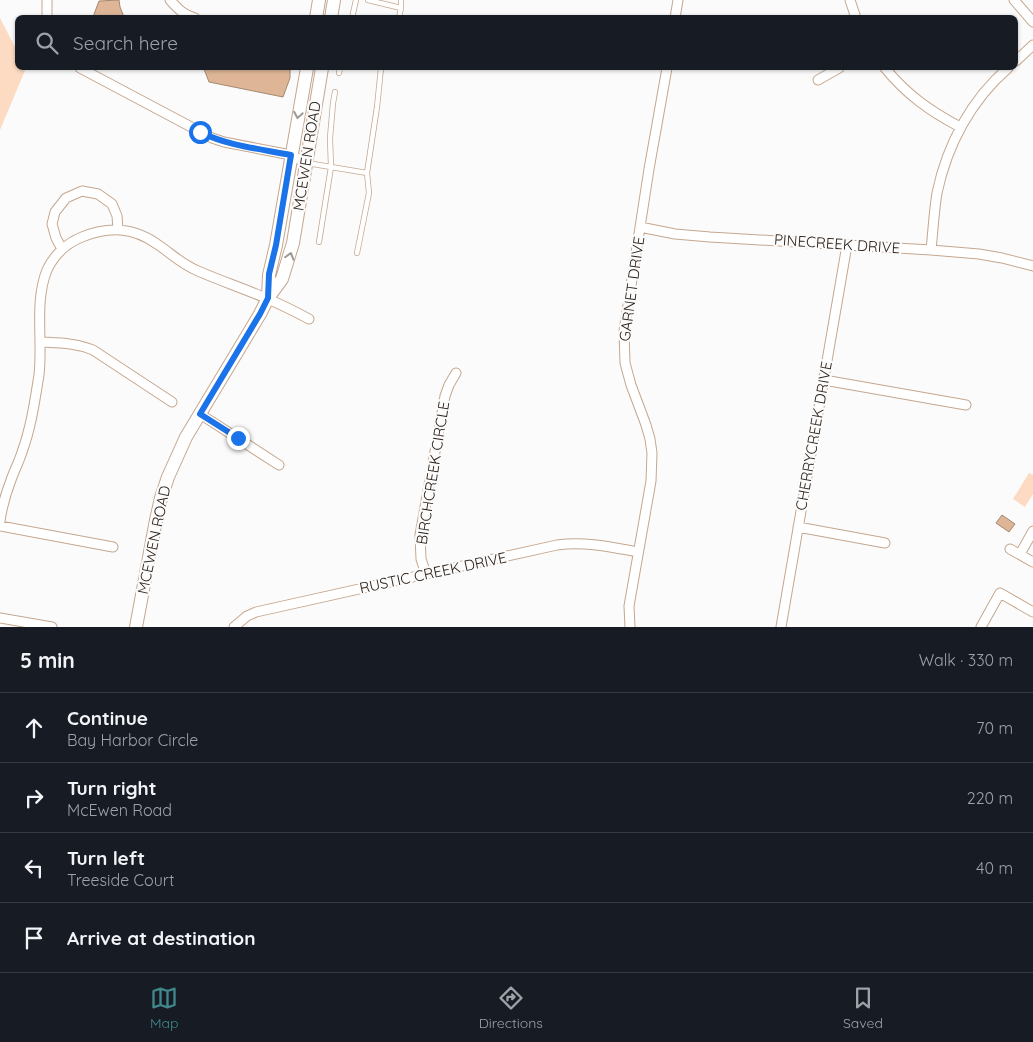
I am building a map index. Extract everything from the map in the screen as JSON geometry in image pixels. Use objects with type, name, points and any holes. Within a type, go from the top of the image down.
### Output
[{"type":"street","points":[[47,0],[47,15]]},
{"type":"street","points":[[170,0],[177,9],[188,15]]},
{"type":"street","points":[[316,15],[319,0]]},
{"type":"street","points":[[332,15],[334,0]]},
{"type":"street","points":[[676,15],[678,0]]},
{"type":"street","points":[[850,0],[855,15]]},
{"type":"street","points":[[1014,0],[1033,22]]},
{"type":"street","points":[[1018,59],[1033,46]]},
{"type":"street","points":[[84,70],[212,138],[291,155],[306,163]]},
{"type":"street","name":"MCEWEN ROAD","points":[[268,298],[269,274],[276,245],[307,70]]},
{"type":"street","name":"MCEWEN ROAD","points":[[136,627],[161,498],[176,457],[268,298],[282,279],[293,243],[322,70]]},
{"type":"street","name":"GARNET DRIVE","points":[[630,627],[629,606],[651,481],[652,453],[646,425],[625,363],[624,331],[667,70]]},
{"type":"street","points":[[818,80],[836,70]]},
{"type":"street","points":[[888,70],[923,105],[960,127]]},
{"type":"street","points":[[931,250],[937,194],[947,158],[960,127],[970,110],[986,89],[1006,70]]},
{"type":"street","points":[[62,249],[52,224],[55,212],[66,198],[82,192],[98,194],[112,204],[117,216],[118,229]]},
{"type":"street","name":"PINECREEK DRIVE","points":[[640,227],[684,234],[979,254],[1033,266]]},
{"type":"street","points":[[0,521],[4,500],[28,436],[38,375],[41,342],[41,292],[48,268],[53,259],[62,249],[78,238],[102,230],[118,229],[133,232],[157,244],[196,271],[268,298],[309,319]]},
{"type":"street","name":"CHERRYCREEK DRIVE","points":[[781,627],[848,245]]},
{"type":"street","points":[[41,342],[71,344],[93,350],[172,402]]},
{"type":"street","name":"BIRCHCREEK CIRCLE","points":[[426,574],[422,559],[420,535],[445,396],[456,373]]},
{"type":"street","points":[[824,380],[966,406]]},
{"type":"street","points":[[200,414],[279,465]]},
{"type":"street","points":[[0,526],[113,547]]},
{"type":"street","points":[[798,527],[885,543]]},
{"type":"street","points":[[1020,554],[1033,531]]},
{"type":"street","name":"RUSTIC CREEK DRIVE","points":[[234,627],[247,616],[256,612],[565,544],[594,544],[638,552]]},
{"type":"street","points":[[1010,549],[1033,562]]},
{"type":"street","points":[[981,627],[1000,593],[1033,612]]},
{"type":"street","points":[[0,618],[52,627]]},
{"type":"lane","points":[[353,15],[356,0]]},
{"type":"lane","points":[[368,0],[401,8]]},
{"type":"lane","points":[[400,15],[401,0]]},
{"type":"lane","points":[[356,253],[369,193],[367,173],[381,70]]},
{"type":"lane","points":[[319,242],[331,167],[330,138],[335,92]]},
{"type":"lane","points":[[306,163],[367,173]]},
{"type":"shaded area","points":[[119,0],[123,15],[94,15],[99,1]]},
{"type":"shaded area","points":[[0,18],[15,47],[15,70],[25,70],[0,130]]},
{"type":"shaded area","points":[[204,70],[290,70],[290,78],[283,97],[209,82]]},
{"type":"shaded area","points":[[1029,473],[1033,475],[1033,494],[1025,507],[1013,499]]},
{"type":"shaded area","points":[[1002,515],[1015,524],[1009,532],[996,523]]},
{"type":"route","points":[[200,132],[224,142],[291,155],[276,245],[269,274],[268,298],[200,414],[238,438]]}]
